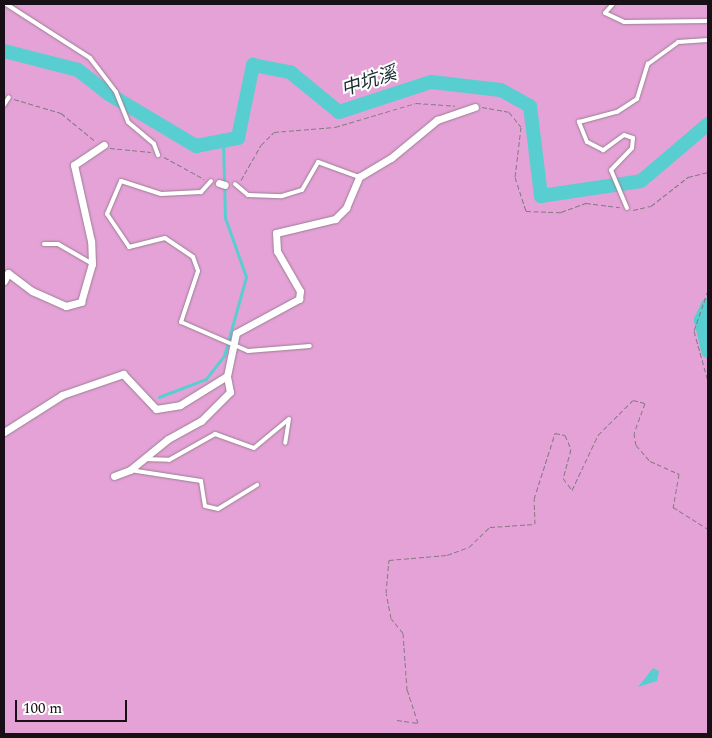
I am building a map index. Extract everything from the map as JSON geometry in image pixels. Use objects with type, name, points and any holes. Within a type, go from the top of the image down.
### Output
[{"type":"street","points":[[114,476],[130,470],[213,410],[230,392],[227,376],[236,333],[299,299],[300,291],[277,251],[276,233],[335,219],[346,208],[359,177],[391,158],[437,120],[475,107]]},
{"type":"street","points":[[4,281],[8,272],[32,291],[66,306],[81,302],[92,264],[74,165],[104,145]]},
{"type":"street","points":[[4,432],[62,395],[123,374],[156,409],[180,405],[227,376]]},
{"type":"lane","points":[[6,4],[90,58],[116,92],[128,122],[154,144],[158,156]]},
{"type":"lane","points":[[613,4],[605,13],[624,22],[708,21]]},
{"type":"lane","points":[[626,208],[611,170],[632,148],[633,138],[624,135],[603,150],[588,142],[579,122],[617,112],[637,99],[648,64],[678,42],[708,40]]},
{"type":"lane","points":[[4,105],[9,97]]},
{"type":"lane","points":[[235,184],[248,195],[288,194],[302,190],[318,162],[359,177]]},
{"type":"lane","points":[[211,181],[201,192],[161,194],[121,181],[107,214],[129,247],[165,238],[193,257],[198,271],[181,322],[233,342],[248,351],[310,346]]},
{"type":"lane","points":[[44,244],[58,244],[92,264]]},
{"type":"lane","points":[[144,459],[169,460],[215,434],[254,448],[289,419],[285,443]]},
{"type":"lane","points":[[130,470],[201,482],[205,506],[218,509],[257,485]]},
{"type":"path","points":[[9,97],[61,113],[104,145],[158,156],[211,181]]},
{"type":"path","points":[[235,184],[245,178],[261,145],[274,132],[334,127],[416,103],[460,106]]},
{"type":"path","points":[[475,107],[509,112],[521,127],[515,177],[526,211],[561,212],[586,203],[626,208],[651,206],[688,177],[708,172]]},
{"type":"path","points":[[708,290],[694,331],[708,381]]},
{"type":"path","points":[[398,720],[418,723],[407,690],[403,633],[391,618],[386,593],[388,560],[448,555],[469,547],[490,527],[535,524],[534,499],[554,433],[565,435],[571,449],[563,478],[572,490],[598,435],[633,400],[645,403],[634,433],[636,444],[650,461],[679,474],[672,507],[708,529]]},
{"type":"shaded area","points":[[4,4],[708,4],[708,734],[4,734]]},
{"type":"water","points":[[653,668],[659,671],[657,681],[638,687]]},
{"type":"waterway","name":"中坑溪","points":[[4,51],[78,70],[107,93],[196,146],[238,138],[253,65],[290,72],[339,112],[431,82],[501,90],[530,106],[541,196],[641,181],[708,124]]},
{"type":"waterway","points":[[159,397],[206,379],[224,356],[246,277],[225,218],[223,141]]},
{"type":"waterway","name":"中坑溪","points":[[708,305],[701,320],[708,351]]}]
